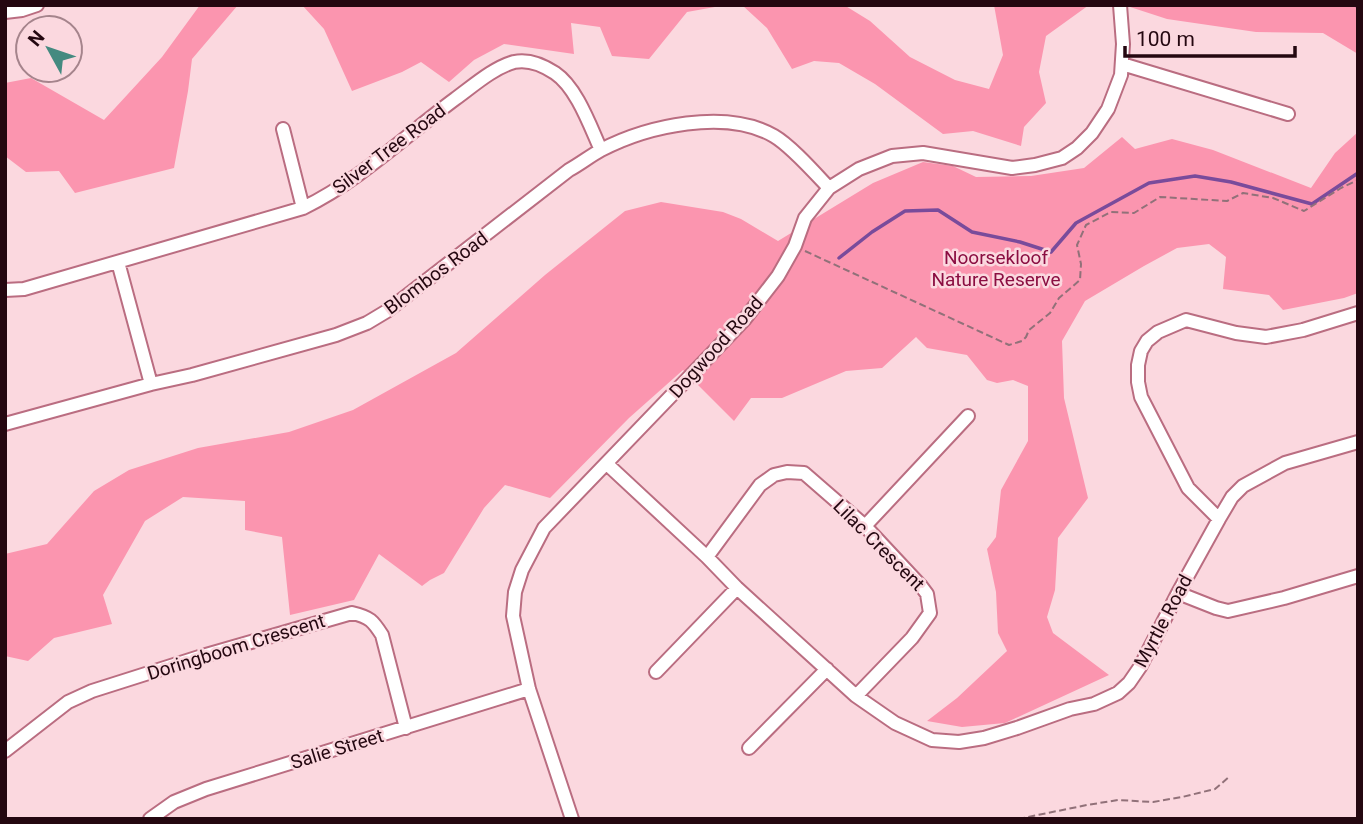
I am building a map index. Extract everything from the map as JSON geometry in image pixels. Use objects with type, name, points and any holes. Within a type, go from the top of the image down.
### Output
[{"type":"street","points":[[5,12],[37,5]]},
{"type":"street","name":"Dogwood Road","points":[[567,818],[529,689],[513,616],[515,592],[522,570],[544,528],[744,320],[778,276],[806,218],[829,188],[859,169],[892,156],[923,153],[1012,168],[1035,166],[1062,158],[1077,148],[1092,133],[1108,109],[1121,75],[1123,44],[1120,5]]},
{"type":"street","name":"Silver Tree Road","points":[[5,290],[24,289],[303,208],[328,196],[374,163],[474,84],[513,63],[527,61],[541,66],[566,82],[601,150]]},
{"type":"street","points":[[1122,64],[1288,114]]},
{"type":"street","name":"Blombos Road","points":[[5,424],[336,335],[367,323],[387,311],[569,170],[601,150],[658,129],[699,122],[737,123],[775,136],[829,188]]},
{"type":"street","points":[[283,129],[303,208]]},
{"type":"street","points":[[118,262],[151,384]]},
{"type":"street","points":[[1219,519],[1188,488],[1141,397],[1138,365],[1141,351],[1147,341],[1158,332],[1186,320],[1236,333],[1266,337],[1303,330],[1358,313]]},
{"type":"street","points":[[865,526],[968,416]]},
{"type":"street","name":"Myrtle Road","points":[[607,464],[737,588],[856,696],[895,723],[932,740],[959,742],[1017,728],[1070,709],[1094,704],[1118,693],[1140,667],[1219,519],[1242,486],[1285,463],[1358,442]]},
{"type":"street","name":"Lilac Crescent","points":[[707,557],[760,485],[774,475],[787,472],[804,473],[865,526],[928,594],[930,613],[912,638],[856,696]]},
{"type":"street","points":[[1178,593],[1228,611],[1358,576]]},
{"type":"street","points":[[656,672],[737,588]]},
{"type":"street","name":"Doringboom Crescent","points":[[5,751],[68,702],[92,691],[352,613],[363,615],[373,622],[382,635],[406,728]]},
{"type":"street","points":[[749,748],[827,669]]},
{"type":"street","name":"Salie Street","points":[[150,819],[174,802],[206,789],[529,689]]},
{"type":"path","points":[[794,246],[1009,345],[1022,341],[1030,330],[1050,313],[1059,298],[1080,281],[1081,264],[1077,245],[1086,225],[1111,212],[1134,214],[1160,197],[1227,201],[1243,193],[1273,198],[1304,211],[1358,180]]},
{"type":"path","points":[[1018,819],[1118,800],[1153,802],[1182,797],[1215,789],[1229,778]]},
{"type":"green space","points":[[200,5],[238,5],[192,59],[174,168],[75,193],[59,171],[26,172],[5,156],[5,83],[41,84],[104,120],[162,57]]},
{"type":"green space","points":[[302,5],[726,5],[687,12],[649,59],[612,56],[600,27],[571,23],[574,54],[504,44],[474,60],[449,82],[421,62],[352,91],[324,29]]},
{"type":"green space","points":[[742,5],[844,5],[870,21],[910,57],[955,80],[989,89],[1003,55],[994,5],[1089,5],[1046,36],[1039,72],[1046,103],[1024,127],[1021,146],[973,131],[943,134],[875,84],[839,63],[814,61],[792,69],[767,28]]},
{"type":"green space","points":[[1124,5],[1358,5],[1358,54],[1323,33],[1256,32],[1167,19]]},
{"type":"green space","name":"Noorsekloof Nature Reserve","points":[[1358,132],[1358,293],[1283,310],[1269,295],[1223,289],[1226,257],[1209,244],[1177,248],[1085,301],[1062,341],[1064,398],[1088,498],[1058,538],[1055,590],[1047,617],[1053,633],[1109,675],[1005,723],[962,727],[927,721],[957,698],[1007,651],[998,633],[996,592],[987,549],[996,537],[1001,490],[1028,441],[1028,386],[1013,380],[997,383],[987,380],[967,355],[927,348],[916,337],[882,368],[846,371],[782,398],[751,398],[734,421],[683,370],[629,418],[550,498],[505,485],[484,508],[444,573],[422,586],[379,554],[354,600],[290,615],[282,537],[245,530],[245,501],[183,497],[145,521],[103,595],[112,624],[54,638],[28,661],[5,656],[5,554],[47,544],[94,491],[129,470],[198,448],[289,432],[353,410],[456,353],[545,275],[625,211],[661,202],[723,212],[741,219],[778,241],[873,183],[923,162],[953,166],[976,177],[1031,176],[1084,168],[1122,137],[1135,149],[1172,139],[1213,150],[1311,188],[1335,153]]},
{"type":"waterway","points":[[1354,5],[1358,6]]},
{"type":"waterway","points":[[839,258],[905,211],[938,210],[972,232],[1051,252],[1076,223],[1149,183],[1195,176],[1231,182],[1312,204],[1358,173]]}]
